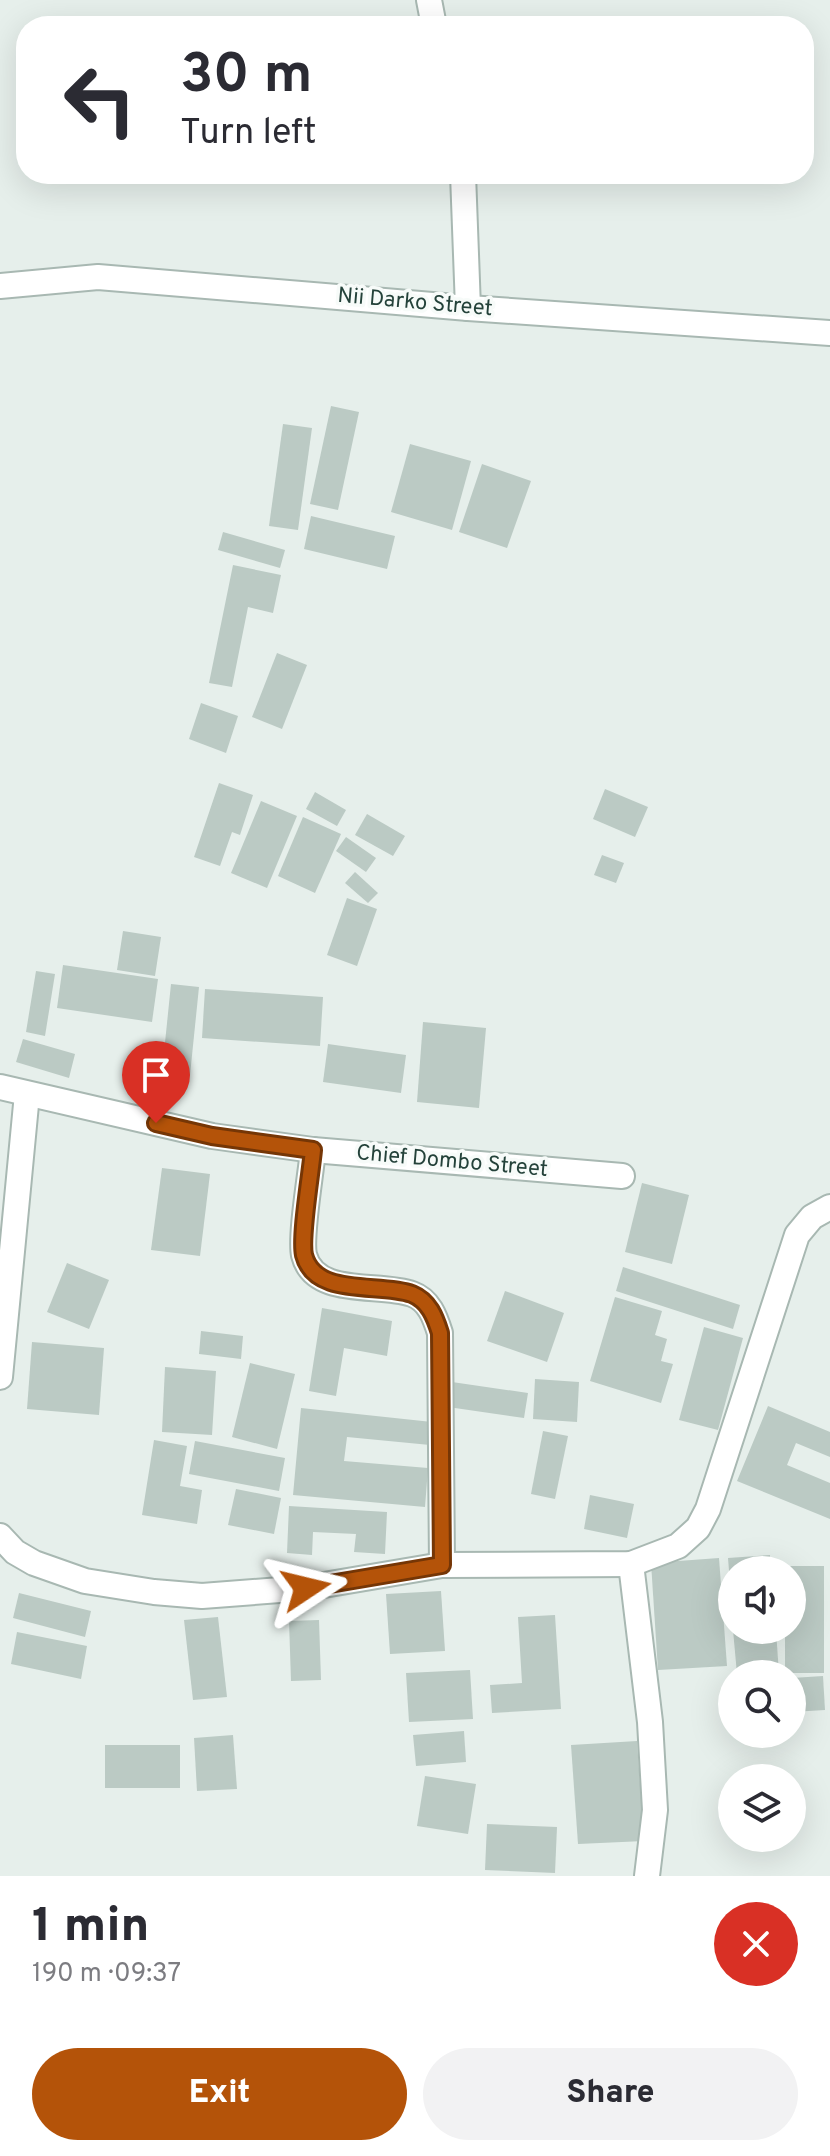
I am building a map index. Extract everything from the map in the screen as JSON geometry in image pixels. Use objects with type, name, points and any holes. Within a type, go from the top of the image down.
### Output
[{"type":"street","points":[[463,184],[468,308]]},
{"type":"street","name":"Nii Darko Street","points":[[0,286],[98,277],[468,308],[830,333]]},
{"type":"street","name":"Chief Dombo Street","points":[[0,1087],[212,1136],[313,1150],[622,1176]]},
{"type":"street","points":[[0,1377],[27,1094]]},
{"type":"street","points":[[313,1150],[303,1251],[309,1269],[320,1278],[336,1283],[412,1294],[425,1302],[435,1315],[440,1333],[442,1565]]},
{"type":"street","points":[[0,1536],[15,1552],[34,1563],[85,1581],[181,1596],[306,1588],[442,1565],[631,1564],[678,1546],[698,1528],[708,1509],[797,1235],[812,1217],[830,1207]]},
{"type":"street","points":[[631,1564],[650,1722],[655,1810],[647,1876]]},
{"type":"building","points":[[331,406],[359,412],[338,510],[310,504]]},
{"type":"building","points":[[283,424],[312,428],[298,530],[269,526]]},
{"type":"building","points":[[410,444],[471,461],[452,530],[391,512]]},
{"type":"building","points":[[482,464],[531,481],[507,548],[459,532]]},
{"type":"building","points":[[311,516],[395,536],[387,569],[304,549]]},
{"type":"building","points":[[223,532],[285,550],[280,568],[218,550]]},
{"type":"building","points":[[233,565],[281,575],[273,613],[248,607],[232,687],[209,683]]},
{"type":"building","points":[[277,653],[307,665],[282,729],[252,717]]},
{"type":"building","points":[[201,703],[238,716],[226,753],[189,739]]},
{"type":"building","points":[[219,783],[253,795],[240,835],[232,832],[220,866],[194,857]]},
{"type":"building","points":[[605,789],[648,807],[635,837],[593,819]]},
{"type":"building","points":[[315,792],[346,810],[337,826],[306,809]]},
{"type":"building","points":[[261,801],[297,816],[267,888],[231,873]]},
{"type":"building","points":[[367,814],[405,836],[393,856],[355,835]]},
{"type":"building","points":[[303,817],[341,834],[315,893],[278,876]]},
{"type":"building","points":[[346,837],[376,858],[366,872],[336,851]]},
{"type":"building","points":[[602,855],[624,863],[616,883],[594,875]]},
{"type":"building","points":[[355,872],[378,893],[368,903],[345,883]]},
{"type":"building","points":[[347,898],[377,909],[357,966],[327,955]]},
{"type":"building","points":[[123,931],[161,937],[155,976],[117,970]]},
{"type":"building","points":[[63,965],[158,979],[152,1022],[57,1008]]},
{"type":"building","points":[[36,971],[55,974],[45,1036],[26,1032]]},
{"type":"building","points":[[171,984],[199,987],[190,1075],[162,1072]]},
{"type":"building","points":[[205,989],[323,997],[320,1046],[202,1038]]},
{"type":"building","points":[[423,1022],[486,1028],[479,1108],[417,1102]]},
{"type":"building","points":[[23,1039],[75,1054],[69,1078],[16,1062]]},
{"type":"building","points":[[328,1044],[406,1055],[401,1093],[323,1082]]},
{"type":"building","points":[[162,1168],[210,1174],[200,1256],[151,1250]]},
{"type":"building","points":[[642,1183],[689,1195],[672,1264],[625,1252]]},
{"type":"building","points":[[67,1263],[109,1280],[89,1329],[47,1312]]},
{"type":"building","points":[[623,1267],[740,1305],[733,1329],[616,1291]]},
{"type":"building","points":[[505,1291],[564,1313],[547,1362],[487,1341]]},
{"type":"building","points":[[615,1297],[662,1311],[655,1335],[667,1339],[661,1361],[673,1364],[661,1403],[590,1381]]},
{"type":"building","points":[[322,1308],[392,1321],[387,1356],[344,1348],[336,1396],[309,1391]]},
{"type":"building","points":[[704,1327],[743,1338],[718,1430],[679,1420]]},
{"type":"building","points":[[201,1331],[243,1336],[241,1359],[199,1354]]},
{"type":"building","points":[[32,1342],[104,1348],[99,1415],[27,1409]]},
{"type":"building","points":[[250,1363],[295,1374],[277,1449],[232,1437]]},
{"type":"building","points":[[165,1367],[216,1371],[212,1435],[162,1432]]},
{"type":"building","points":[[535,1379],[579,1382],[577,1422],[533,1419]]},
{"type":"building","points":[[452,1382],[528,1393],[524,1418],[448,1407]]},
{"type":"building","points":[[768,1406],[830,1432],[830,1457],[796,1443],[787,1465],[830,1483],[830,1519],[737,1481]]},
{"type":"building","points":[[301,1408],[432,1422],[430,1445],[347,1437],[344,1461],[428,1468],[425,1507],[293,1495]]},
{"type":"building","points":[[543,1431],[568,1436],[555,1499],[531,1494]]},
{"type":"building","points":[[154,1440],[187,1446],[180,1486],[202,1490],[197,1524],[142,1515]]},
{"type":"building","points":[[195,1441],[285,1458],[279,1491],[189,1474]]},
{"type":"building","points":[[236,1489],[281,1498],[274,1534],[228,1525]]},
{"type":"building","points":[[590,1495],[634,1504],[627,1538],[584,1529]]},
{"type":"building","points":[[289,1506],[387,1512],[385,1554],[354,1552],[356,1534],[313,1532],[312,1555],[287,1553]]},
{"type":"building","points":[[718,1558],[718,1644],[725,1644],[727,1660],[718,1660],[718,1667],[658,1670],[651,1563]]},
{"type":"building","points":[[806,1566],[824,1566],[824,1673],[806,1673],[806,1660],[785,1660],[785,1644],[806,1644]]},
{"type":"building","points":[[441,1591],[445,1651],[390,1654],[386,1594]]},
{"type":"building","points":[[19,1593],[91,1611],[85,1637],[13,1618]]},
{"type":"building","points":[[555,1615],[561,1709],[492,1713],[490,1685],[522,1683],[518,1617]]},
{"type":"building","points":[[218,1617],[227,1697],[193,1700],[184,1620]]},
{"type":"building","points":[[319,1620],[321,1680],[291,1681],[289,1621]]},
{"type":"building","points":[[17,1632],[87,1646],[81,1679],[11,1664]]},
{"type":"building","points":[[734,1644],[777,1644],[778,1660],[736,1660]]},
{"type":"building","points":[[470,1670],[473,1719],[409,1722],[406,1673]]},
{"type":"building","points":[[823,1676],[825,1710],[806,1711],[806,1677]]},
{"type":"building","points":[[464,1731],[466,1762],[416,1766],[413,1735]]},
{"type":"building","points":[[233,1735],[237,1789],[197,1791],[194,1738]]},
{"type":"building","points":[[637,1741],[644,1841],[578,1844],[571,1745]]},
{"type":"building","points":[[105,1745],[180,1745],[180,1788],[105,1788]]},
{"type":"building","points":[[425,1776],[476,1784],[468,1834],[417,1826]]},
{"type":"building","points":[[487,1824],[557,1827],[555,1873],[485,1870]]},
{"type":"route","points":[[156,1123],[212,1136],[313,1150],[303,1251],[309,1269],[320,1278],[336,1283],[412,1294],[425,1302],[435,1315],[440,1333],[442,1565],[306,1588]]}]
